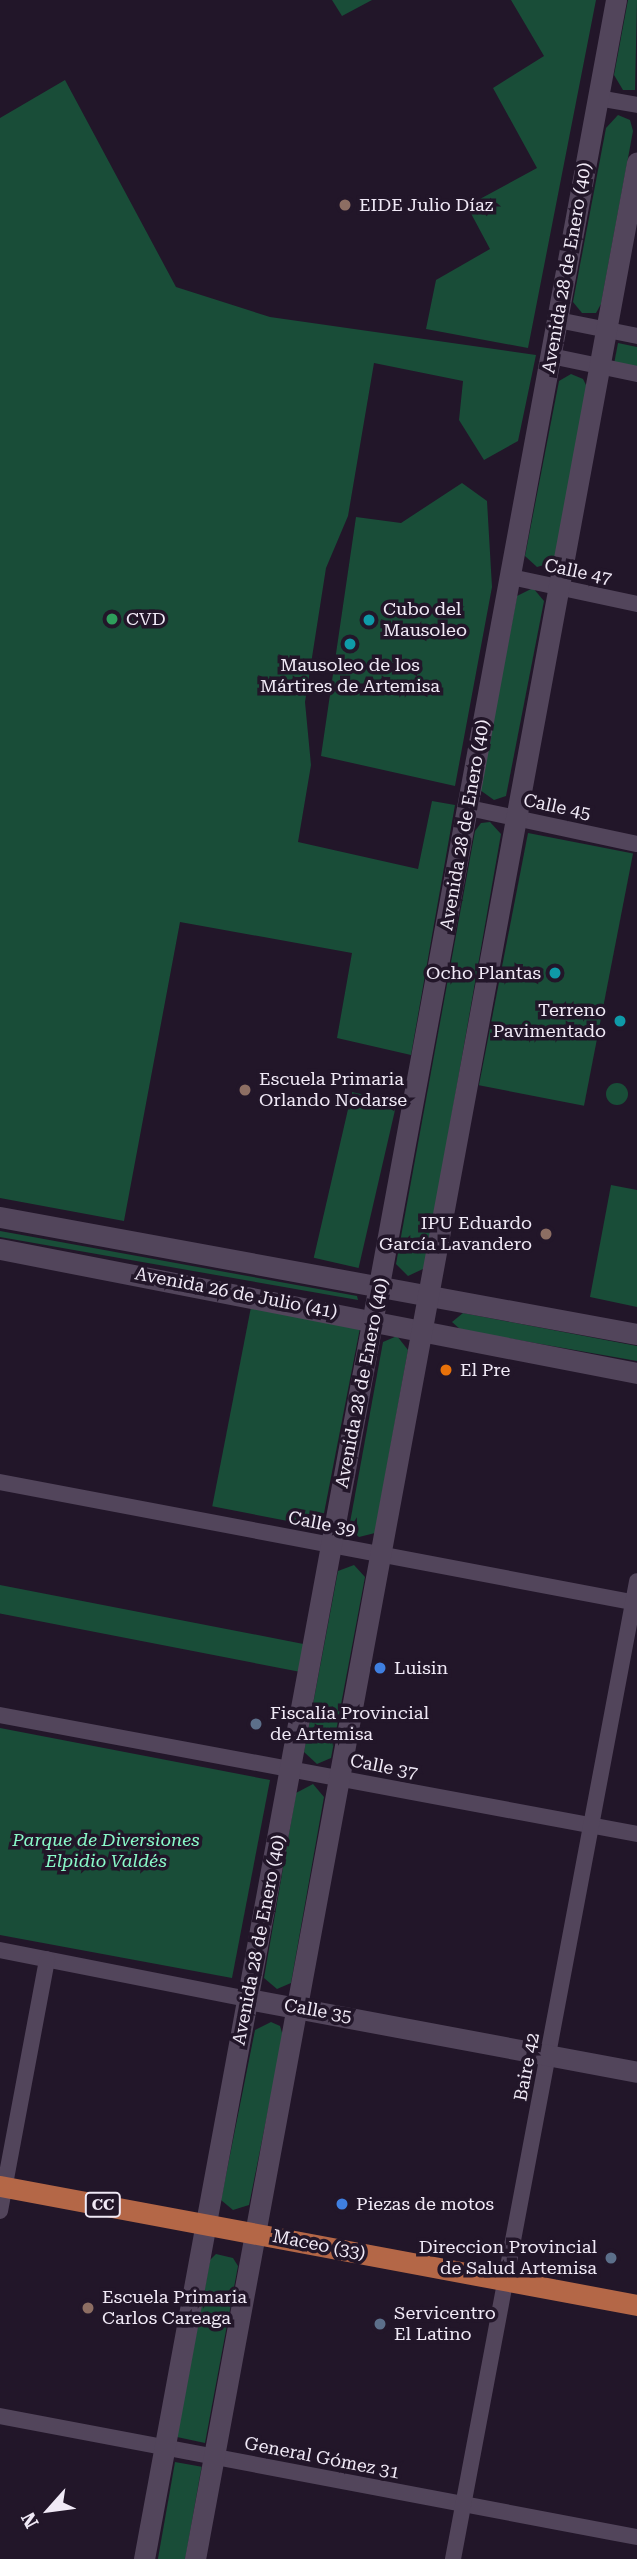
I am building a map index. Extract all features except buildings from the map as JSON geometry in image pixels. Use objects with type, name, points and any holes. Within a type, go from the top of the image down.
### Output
[{"type":"main road","name":"Avenida 28 de Enero (40)","points":[[144,2559],[616,0]]},
{"type":"main road","points":[[195,2559],[637,162]]},
{"type":"main road","name":"Avenida 26 de Julio (41)","points":[[0,1217],[637,1334]]},
{"type":"main road","name":"Avenida 26 de Julio (41)","points":[[0,1249],[374,1319],[421,1332],[637,1373]]},
{"type":"main road","name":"Calle 35","points":[[248,1999],[637,2072]]},
{"type":"main road","name":"Maceo (33)","points":[[2,2186],[637,2305]]},
{"type":"street","points":[[598,98],[637,105]]},
{"type":"street","points":[[558,320],[637,336]]},
{"type":"street","points":[[551,356],[637,374]]},
{"type":"street","name":"Calle 47","points":[[511,577],[637,604]]},
{"type":"street","name":"Calle 45","points":[[469,807],[637,844]]},
{"type":"street","name":"Calle 39","points":[[0,1482],[635,1602]]},
{"type":"street","name":"Baire 42","points":[[453,2559],[637,1581]]},
{"type":"street","name":"Calle 37","points":[[0,1715],[637,1835]]},
{"type":"street","name":"Calle 35","points":[[0,1950],[248,1999]]},
{"type":"street","points":[[0,2211],[2,2186],[47,1959]]},
{"type":"street","name":"General Gómez 31","points":[[0,2416],[637,2537]]},
{"type":"green space","points":[[332,0],[372,0],[342,16]]},
{"type":"green space","points":[[511,0],[596,0],[528,348],[426,329],[436,280],[490,249],[467,206],[537,168],[493,88],[544,56]]},
{"type":"green space","points":[[628,0],[637,0],[635,90],[623,90],[614,75]]},
{"type":"green space","name":"CVD","points":[[65,80],[176,287],[270,317],[536,355],[518,441],[484,460],[459,420],[463,381],[374,363],[348,516],[326,568],[305,702],[311,765],[298,842],[418,869],[432,801],[455,805],[411,1055],[337,1038],[352,953],[180,922],[124,1221],[0,1198],[0,118]]},
{"type":"green space","points":[[618,115],[630,120],[633,131],[601,304],[596,313],[582,313],[573,302],[606,128]]},
{"type":"green space","points":[[618,343],[637,347],[637,368],[614,364]]},
{"type":"green space","points":[[571,374],[583,379],[588,389],[554,562],[537,567],[525,556],[559,381]]},
{"type":"green space","points":[[462,483],[487,501],[492,587],[455,786],[321,756],[356,517],[401,523]]},
{"type":"green space","points":[[533,588],[544,601],[506,796],[494,800],[480,790],[517,596]]},
{"type":"green space","points":[[490,822],[501,834],[425,1268],[408,1276],[396,1264],[475,831],[481,823]]},
{"type":"green space","points":[[528,833],[633,853],[584,1106],[479,1085]]},
{"type":"green space","points":[[617,1083],[625,1086],[628,1094],[625,1102],[617,1105],[609,1102],[606,1094],[609,1086]]},
{"type":"green space","points":[[352,1092],[397,1102],[359,1268],[314,1258]]},
{"type":"green space","points":[[611,1185],[637,1190],[637,1307],[590,1297]]},
{"type":"green space","points":[[0,1231],[357,1296],[358,1300],[0,1237]]},
{"type":"green space","points":[[251,1307],[360,1328],[321,1527],[212,1506]]},
{"type":"green space","points":[[463,1313],[637,1346],[637,1361],[461,1330],[452,1322]]},
{"type":"green space","points":[[397,1336],[408,1350],[375,1533],[359,1537],[349,1528],[383,1342]]},
{"type":"green space","points":[[354,1565],[365,1577],[331,1758],[317,1764],[304,1752],[338,1571]]},
{"type":"green space","points":[[0,1585],[307,1645],[302,1672],[0,1614]]},
{"type":"green space","name":"Parque de Diversiones Elpidio Valdés","points":[[0,1728],[270,1780],[232,1978],[0,1935]]},
{"type":"green space","points":[[313,1784],[324,1797],[291,1983],[277,1989],[264,1978],[296,1793]]},
{"type":"green space","points":[[271,2022],[280,2026],[283,2036],[249,2205],[233,2210],[221,2200],[255,2030]]},
{"type":"green space","points":[[216,2254],[233,2258],[238,2266],[205,2443],[177,2437],[210,2260]]},
{"type":"green space","points":[[175,2462],[202,2467],[185,2559],[158,2559]]},
{"type":"place","name":"EIDE Julio Díaz","points":[[345,205]]},
{"type":"place","name":"CVD","points":[[112,619]]},
{"type":"place","name":"Cubo del Mausoleo","points":[[369,620]]},
{"type":"place","name":"Mausoleo de los Mártires de Artemisa","points":[[350,644]]},
{"type":"place","name":"Ocho Plantas","points":[[555,973]]},
{"type":"place","name":"Terreno Pavimentado","points":[[620,1021]]},
{"type":"place","name":"Escuela Primaria Orlando Nodarse","points":[[245,1090]]},
{"type":"place","name":"IPU Eduardo García Lavandero","points":[[546,1234]]},
{"type":"place","name":"El Pre","points":[[446,1370]]},
{"type":"place","name":"Luisin","points":[[380,1668]]},
{"type":"place","name":"Fiscalía Provincial de Artemisa","points":[[256,1724]]},
{"type":"place","name":"Piezas de motos","points":[[342,2204]]},
{"type":"place","name":"Direccion Provincial de Salud Artemisa","points":[[611,2258]]},
{"type":"place","name":"Escuela Primaria Carlos Careaga","points":[[88,2308]]},
{"type":"place","name":"Servicentro El Latino","points":[[380,2324]]}]
